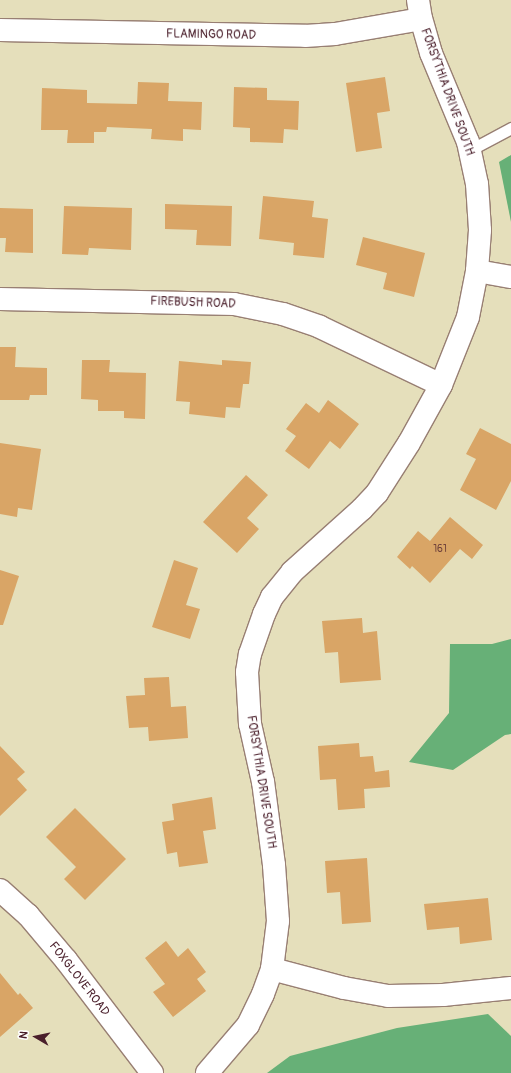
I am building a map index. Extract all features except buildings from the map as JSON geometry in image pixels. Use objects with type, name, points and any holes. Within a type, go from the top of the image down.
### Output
[{"type":"street","name":"FLAMINGO ROAD","points":[[0,30],[305,36],[336,34],[419,10]]},
{"type":"street","name":"FORSYTHIA DRIVE SOUTH","points":[[207,1073],[248,1025],[263,994],[272,969],[278,921],[274,865],[263,782],[250,724],[248,672],[250,654],[264,614],[272,597],[303,561],[362,509],[377,493],[409,443],[441,385],[468,317],[477,271],[480,230],[477,184],[470,150],[431,53],[419,10]]},
{"type":"street","points":[[477,271],[511,277]]},
{"type":"street","name":"FIREBUSH ROAD","points":[[0,299],[234,304],[283,314],[320,327],[441,385]]},
{"type":"street","name":"FOXGLOVE ROAD","points":[[0,890],[28,915],[66,960],[152,1073]]},
{"type":"street","points":[[272,969],[344,988],[388,996],[443,995],[511,988]]},
{"type":"lane","points":[[470,150],[511,128]]},
{"type":"green space","points":[[511,155],[511,222],[499,162]]},
{"type":"green space","points":[[511,639],[511,734],[505,735],[453,770],[409,762],[449,713],[450,644],[492,644]]},
{"type":"green space","points":[[488,1014],[511,1036],[511,1073],[267,1073],[290,1056],[397,1028]]}]
